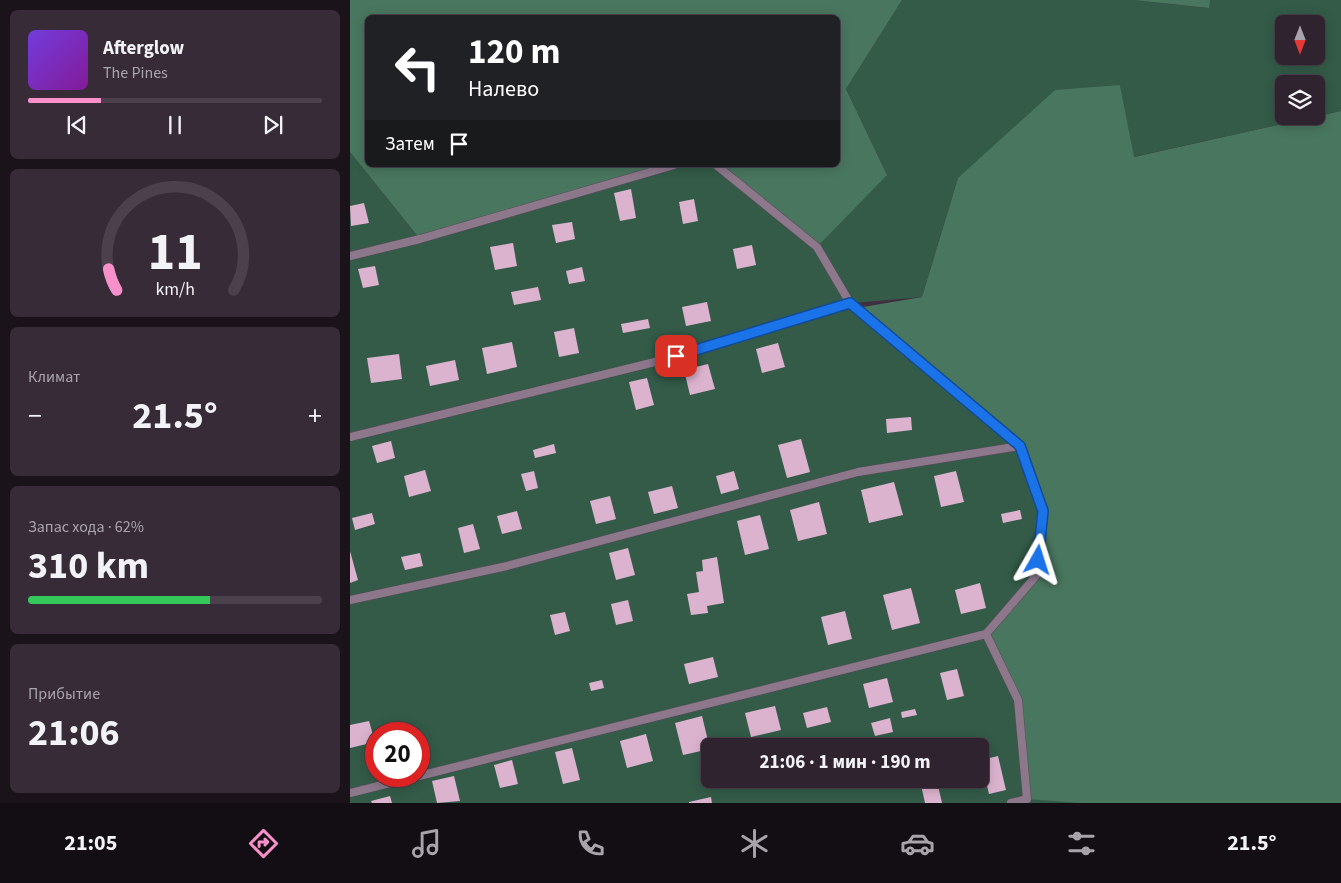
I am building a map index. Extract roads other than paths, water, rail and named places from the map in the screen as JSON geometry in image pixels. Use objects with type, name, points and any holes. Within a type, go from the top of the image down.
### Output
[{"type":"lane","points":[[350,256],[420,239],[667,167]]},
{"type":"lane","points":[[430,773],[986,634],[1036,576],[1043,511],[1020,446],[850,303],[817,247],[718,167]]},
{"type":"lane","points":[[350,437],[658,361],[850,303]]},
{"type":"lane","points":[[350,600],[507,566],[858,472],[1020,446]]},
{"type":"lane","points":[[986,634],[1018,700],[1027,799],[1011,803]]},
{"type":"lane","points":[[350,793],[374,787]]}]
